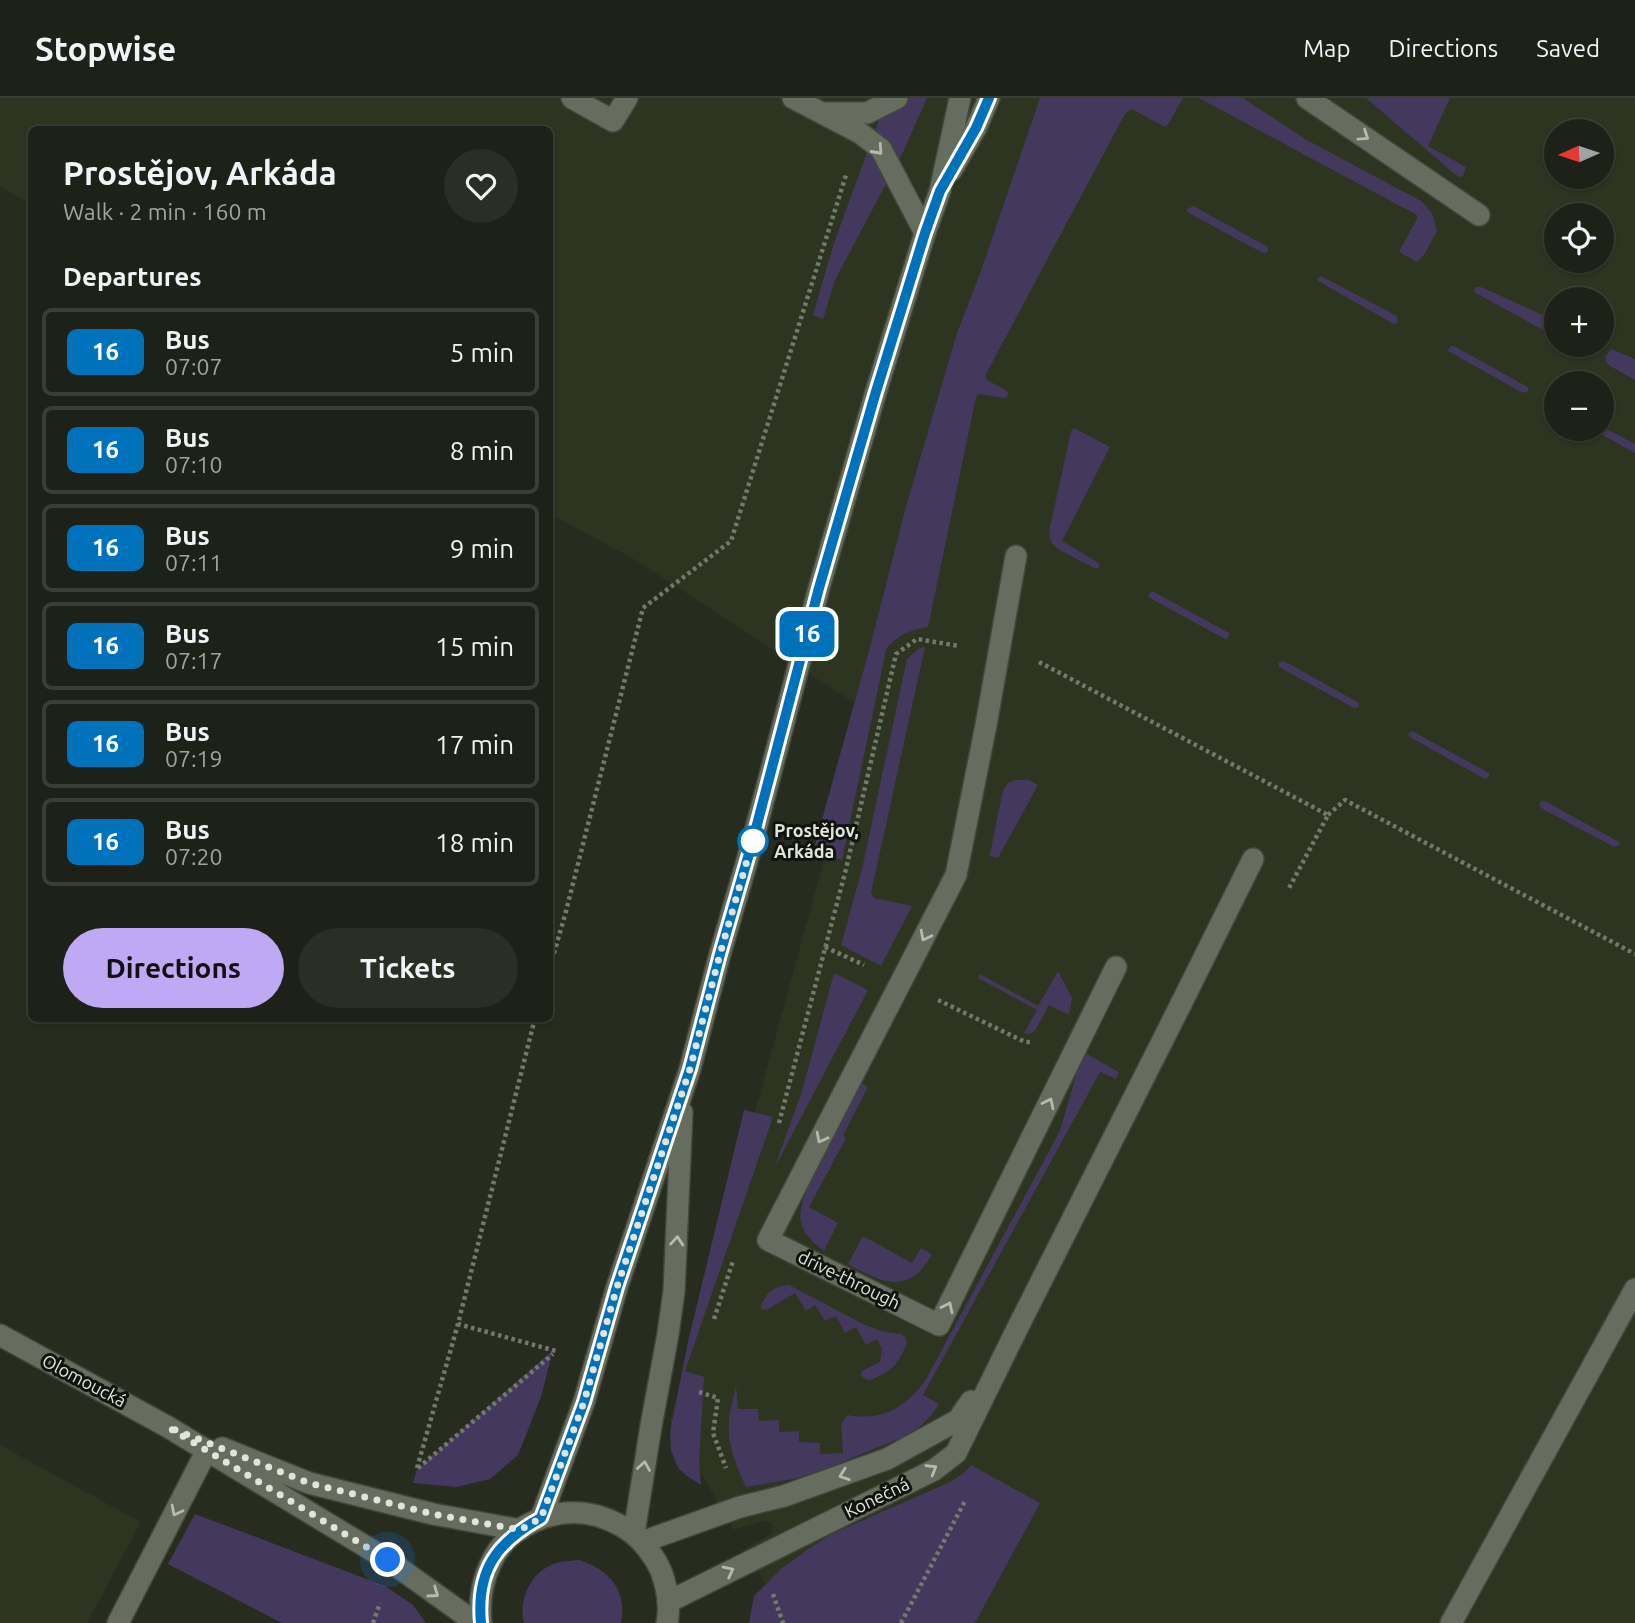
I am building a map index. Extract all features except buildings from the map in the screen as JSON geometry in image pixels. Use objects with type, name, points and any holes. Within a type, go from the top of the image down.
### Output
[{"type":"main road","points":[[572,98],[613,121],[627,98]]},
{"type":"main road","points":[[793,98],[860,133],[881,149],[925,233]]},
{"type":"main road","points":[[822,113],[867,113],[897,98]]},
{"type":"main road","points":[[541,1518],[584,1402],[617,1287],[690,1069],[819,588],[875,395],[940,191],[960,98]]},
{"type":"main road","points":[[940,191],[976,128],[989,98]]},
{"type":"main road","points":[[1307,98],[1479,215]]},
{"type":"main road","name":"drive-through","points":[[1016,556],[956,875],[768,1240],[939,1325],[1116,967]]},
{"type":"main road","name":"Konečná","points":[[671,1616],[934,1470],[956,1453],[1253,859]]},
{"type":"main road","points":[[671,1616],[661,1570],[650,1550],[638,1538],[651,1426],[674,1291],[683,1089]]},
{"type":"main road","points":[[1451,1623],[1635,1289]]},
{"type":"main road","name":"Konečná","points":[[638,1538],[785,1496],[887,1459],[958,1420],[1019,1325]]},
{"type":"main road","name":"Olomoucká","points":[[0,1335],[207,1450],[388,1560],[479,1623]]},
{"type":"main road","name":"Olomoucká","points":[[168,1427],[309,1483],[433,1514],[520,1530]]},
{"type":"main road","points":[[118,1623],[207,1450]]},
{"type":"main road","name":"Olomoucká","points":[[479,1623],[483,1583],[491,1563],[503,1544],[541,1518],[565,1512],[589,1514],[613,1521],[638,1538]]},
{"type":"path","points":[[553,956],[643,608],[731,541],[860,133]]},
{"type":"path","points":[[1328,815],[1345,800],[1635,954]]},
{"type":"path","points":[[781,1116],[846,869]]},
{"type":"path","points":[[825,947],[1025,1042],[1080,1040]]},
{"type":"path","points":[[415,1476],[458,1324]]},
{"type":"path","points":[[417,1469],[557,1351]]},
{"type":"shaded area","points":[[0,98],[1635,98],[1635,1623],[789,1623],[745,1549],[772,1533],[771,1523],[764,1521],[734,1530],[670,1421],[865,710],[637,561],[553,516],[553,126],[28,126],[28,202],[0,187]]},
{"type":"shaded area","points":[[887,98],[927,98],[904,150],[835,280],[823,319],[813,315],[834,243]]},
{"type":"shaded area","points":[[1040,98],[1183,98],[1167,126],[1132,109],[1126,112],[986,374],[987,380],[1008,393],[1007,397],[1003,398],[979,394],[976,397],[928,627],[904,634],[886,650],[842,860],[813,852],[905,510],[957,333]]},
{"type":"shaded area","points":[[1199,98],[1243,98],[1305,139],[1421,201],[1432,213],[1437,231],[1424,255],[1417,262],[1399,252],[1417,215]]},
{"type":"shaded area","points":[[1366,98],[1450,98],[1428,146],[1466,167],[1463,176],[1457,176]]},
{"type":"shaded area","points":[[1193,206],[1268,247],[1268,251],[1263,253],[1187,212],[1187,209]]},
{"type":"shaded area","points":[[1321,276],[1397,316],[1396,324],[1318,281]]},
{"type":"shaded area","points":[[1481,287],[1544,316],[1544,330],[1474,292],[1474,289]]},
{"type":"shaded area","points":[[1450,346],[1528,387],[1528,391],[1523,393],[1448,351]]},
{"type":"shaded area","points":[[1614,350],[1635,359],[1635,380],[1610,366],[1606,357],[1614,357]]},
{"type":"shaded area","points":[[1074,428],[1110,447],[1062,541],[1099,563],[1096,569],[1058,549],[1051,542],[1049,532],[1071,431]]},
{"type":"shaded area","points":[[1614,433],[1635,444],[1635,453],[1614,441]]},
{"type":"shaded area","points":[[1151,592],[1229,633],[1229,636],[1223,638],[1148,597]]},
{"type":"shaded area","points":[[925,647],[871,893],[874,898],[912,906],[881,966],[841,945],[862,869],[907,659],[918,649]]},
{"type":"shaded area","points":[[1284,661],[1359,703],[1359,706],[1354,708],[1279,667],[1278,663]]},
{"type":"shaded area","points":[[1412,731],[1489,773],[1489,776],[1483,778],[1408,736]]},
{"type":"shaded area","points":[[1029,780],[1038,785],[998,858],[990,856],[1003,790],[1008,783]]},
{"type":"shaded area","points":[[1541,801],[1619,842],[1620,845],[1614,847],[1541,808]]},
{"type":"shaded area","points":[[1058,971],[1072,998],[1069,1015],[1049,1005],[1035,1031],[1030,1034],[1024,1033],[1037,1010],[978,978],[980,974],[1038,1006]]},
{"type":"shaded area","points":[[834,973],[868,990],[774,1169],[802,1091]]},
{"type":"shaded area","points":[[1085,1053],[1119,1072],[1116,1079],[1100,1072],[923,1395],[939,1404],[930,1417],[903,1437],[830,1467],[798,1478],[746,1487],[733,1456],[729,1432],[736,1385],[738,1409],[758,1409],[759,1421],[779,1420],[779,1432],[799,1431],[799,1442],[820,1443],[820,1454],[843,1453],[841,1424],[847,1415],[871,1416],[891,1411],[909,1399],[925,1381],[1060,1131]]},
{"type":"shaded area","points":[[861,1083],[868,1087],[843,1135],[846,1138],[809,1207],[838,1223],[824,1251],[804,1230],[801,1209],[824,1152]]},
{"type":"shaded area","points":[[744,1110],[773,1117],[685,1371],[704,1377],[699,1461],[701,1485],[678,1468],[671,1450],[670,1432],[688,1342]]},
{"type":"shaded area","points":[[863,1236],[912,1263],[921,1248],[932,1254],[914,1276],[904,1281],[883,1280],[848,1264]]},
{"type":"shaded area","points":[[789,1285],[865,1325],[901,1334],[907,1343],[899,1359],[883,1374],[867,1380],[861,1376],[862,1371],[880,1362],[882,1349],[877,1339],[866,1345],[856,1327],[845,1333],[836,1316],[825,1321],[815,1305],[806,1311],[795,1293],[762,1310],[761,1306],[768,1293]]},
{"type":"shaded area","points":[[553,1350],[541,1397],[518,1455],[490,1479],[457,1487],[413,1483],[417,1469]]},
{"type":"shaded area","points":[[0,1445],[141,1522],[87,1623],[0,1623]]},
{"type":"shaded area","points":[[971,1465],[1040,1503],[975,1623],[749,1623],[754,1596],[782,1568],[808,1549],[832,1534],[950,1482]]},
{"type":"shaded area","points":[[195,1514],[385,1586],[413,1605],[426,1623],[372,1623],[373,1619],[371,1623],[282,1623],[168,1564]]},
{"type":"shaded area","points":[[579,1560],[599,1569],[614,1583],[622,1601],[621,1623],[524,1623],[524,1597],[537,1575],[554,1564]]},
{"type":"bus line","name":"16","points":[[481,1623],[483,1583],[491,1563],[503,1544],[541,1518],[584,1402],[617,1287],[690,1069],[819,588],[925,233],[940,191],[976,128],[989,98]]},
{"type":"place","name":"Prostějov, Arkáda","points":[[753,841]]},
{"type":"route","points":[[388,1560],[168,1427],[309,1483],[433,1514],[520,1530],[541,1518],[584,1402],[617,1287],[690,1069],[753,841]]}]
